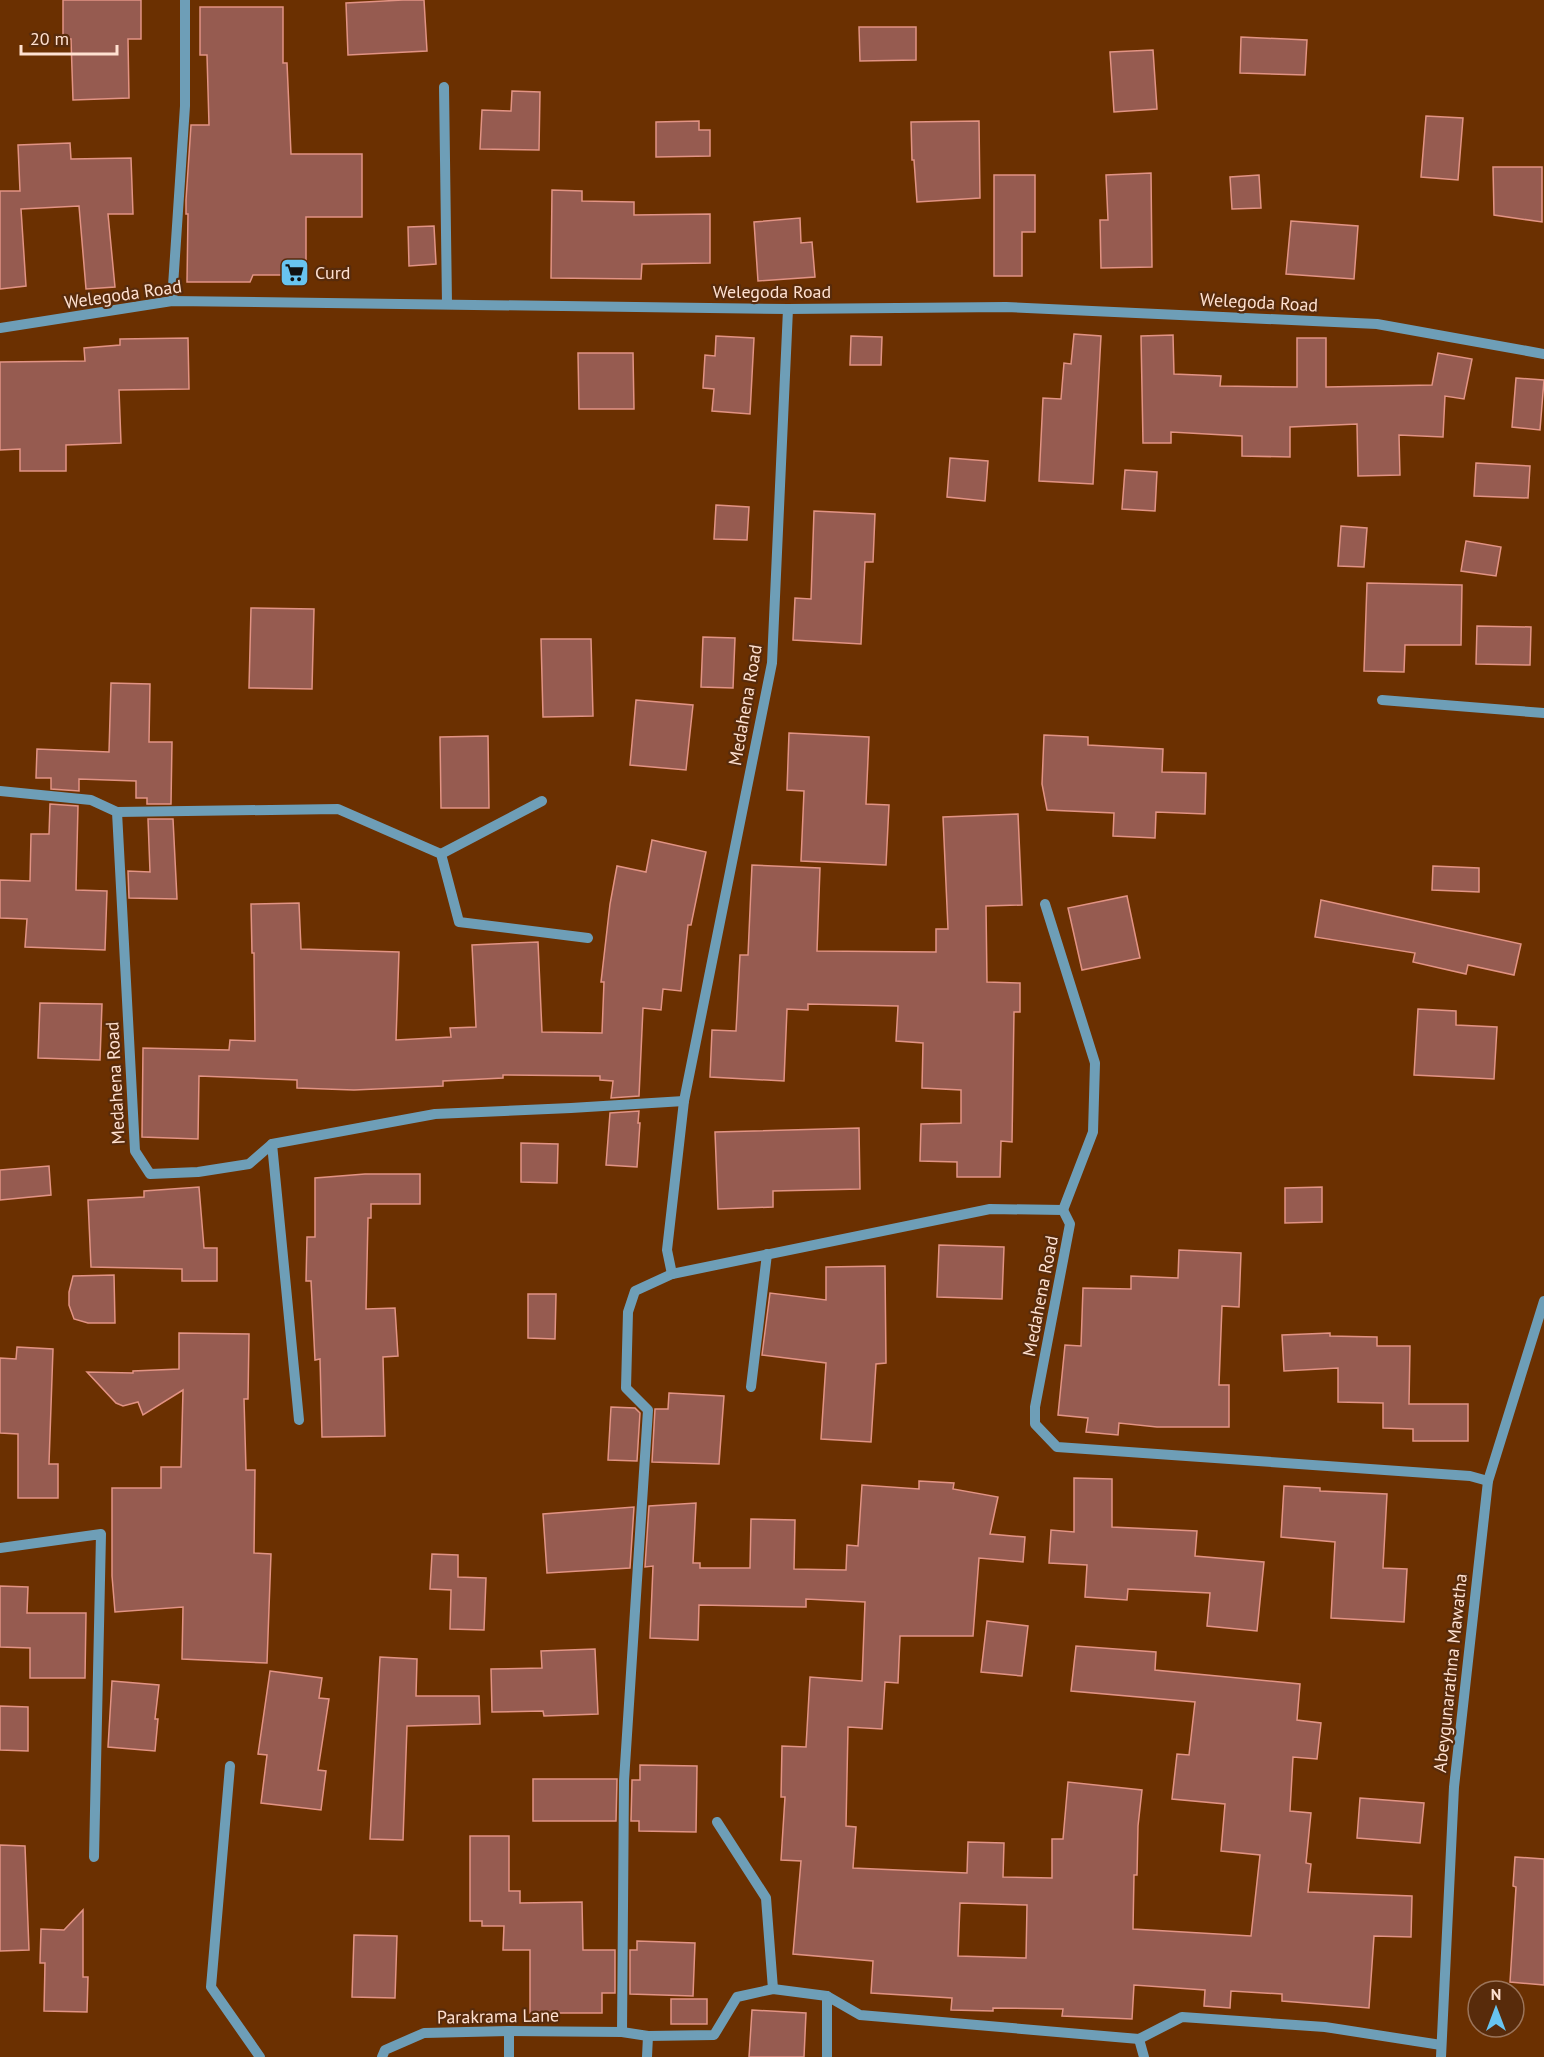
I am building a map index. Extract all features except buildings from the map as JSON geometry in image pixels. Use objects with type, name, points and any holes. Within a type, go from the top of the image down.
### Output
[{"type":"street","points":[[172,301],[185,106],[185,0]]},
{"type":"street","points":[[444,87],[447,304]]},
{"type":"street","name":"Welegoda Road","points":[[0,328],[172,301],[788,309],[1006,307],[1377,324],[1544,354]]},
{"type":"street","name":"Medahena Road","points":[[788,309],[772,663],[684,1101],[667,1250],[672,1274],[990,1209],[1063,1210],[1070,1224],[1035,1407],[1035,1424],[1057,1447],[1470,1476],[1488,1481]]},
{"type":"street","points":[[1382,700],[1544,713]]},
{"type":"street","points":[[0,791],[91,800],[117,812],[338,809],[441,854]]},
{"type":"street","points":[[441,854],[542,801]]},
{"type":"street","name":"Medahena Road","points":[[117,812],[135,1151],[150,1174],[198,1172],[249,1164],[272,1144]]},
{"type":"street","points":[[441,854],[459,922],[588,938]]},
{"type":"street","points":[[1046,904],[1095,1063],[1093,1132],[1063,1210]]},
{"type":"street","points":[[299,1420],[272,1144],[435,1114],[684,1101]]},
{"type":"street","points":[[751,1387],[767,1254]]},
{"type":"street","points":[[622,2032],[624,1781],[648,1410],[627,1388],[628,1312],[635,1291],[672,1274]]},
{"type":"street","name":"Abeygunarathna Mawatha","points":[[1441,2057],[1454,1787],[1488,1481],[1544,1301]]},
{"type":"street","points":[[0,1548],[101,1534],[94,1857]]},
{"type":"street","points":[[230,1766],[211,1987],[260,2057]]},
{"type":"street","points":[[717,1822],[766,1898],[772,1989],[827,1996],[860,2015],[1139,2039],[1182,2017],[1325,2027],[1441,2045]]},
{"type":"street","name":"Parakrama Lane","points":[[382,2057],[385,2050],[424,2033],[509,2031],[622,2032],[648,2036],[714,2035],[737,1997],[772,1989]]},
{"type":"street","points":[[827,1996],[827,2057]]},
{"type":"street","points":[[509,2031],[509,2057]]},
{"type":"street","points":[[647,2057],[648,2036]]},
{"type":"street","points":[[1139,2039],[1144,2057]]},
{"type":"place","name":"Curd","points":[[294,272]]}]
